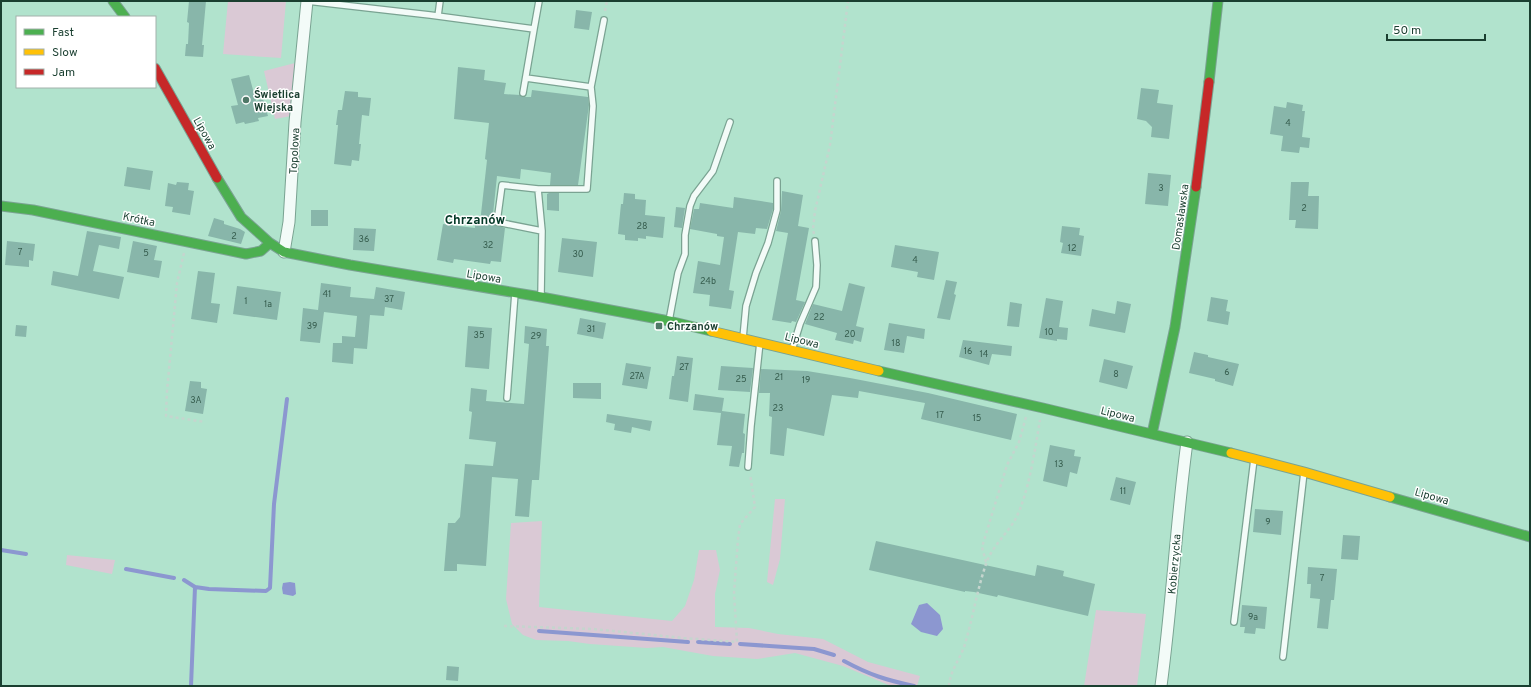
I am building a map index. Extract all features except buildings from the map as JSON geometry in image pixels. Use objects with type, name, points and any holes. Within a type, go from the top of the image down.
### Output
[{"type":"street","points":[[113,1],[124,16]]},
{"type":"street","name":"Topolowa","points":[[284,252],[289,222],[295,122],[307,1]]},
{"type":"street","name":"Domasławska","points":[[1152,434],[1178,315],[1195,200],[1218,1]]},
{"type":"street","name":"Lipowa","points":[[156,70],[200,149],[241,217],[270,243],[284,252],[299,256],[541,297],[669,321],[1254,459],[1530,537]]},
{"type":"street","name":"Krótka","points":[[1,206],[33,210],[246,254],[261,251],[270,243]]},
{"type":"street","name":"Kobierzycka","points":[[1161,686],[1167,644],[1186,442]]},
{"type":"lane","points":[[307,1],[534,29]]},
{"type":"lane","points":[[438,16],[440,1]]},
{"type":"lane","points":[[523,93],[539,1]]},
{"type":"lane","points":[[542,231],[497,222],[502,185],[538,189],[587,189],[593,106],[591,87],[604,20]]},
{"type":"lane","points":[[526,78],[591,87]]},
{"type":"lane","points":[[669,321],[678,273],[685,254],[685,235],[690,206],[694,196],[713,171],[730,122]]},
{"type":"lane","points":[[743,338],[746,306],[756,273],[773,230],[777,210],[777,181]]},
{"type":"lane","points":[[538,189],[542,231],[541,297]]},
{"type":"lane","points":[[792,350],[800,324],[816,288],[817,265],[815,241]]},
{"type":"lane","points":[[507,398],[515,293]]},
{"type":"lane","points":[[748,467],[760,342]]},
{"type":"lane","points":[[1234,622],[1254,459]]},
{"type":"lane","points":[[1283,657],[1304,472]]},
{"type":"path","points":[[815,241],[813,229],[815,211],[830,145],[848,1]]},
{"type":"path","points":[[187,241],[177,283],[166,416],[206,422]]},
{"type":"path","points":[[986,562],[982,547],[1007,465],[1019,442],[1029,405]]},
{"type":"path","points":[[949,686],[955,666],[963,652],[986,562],[999,539],[1015,519],[1022,504],[1035,452],[1043,408]]},
{"type":"path","points":[[504,626],[592,629],[737,642],[734,593],[738,539],[740,524],[755,507],[748,467]]},
{"type":"shaded area","points":[[228,1],[286,1],[281,58],[223,54]]},
{"type":"shaded area","points":[[295,63],[291,116],[275,119],[264,71]]},
{"type":"shaded area","points":[[775,499],[785,499],[780,559],[773,585],[767,582]]},
{"type":"shaded area","points":[[542,521],[539,607],[672,621],[685,606],[694,580],[699,550],[716,550],[720,570],[715,594],[715,627],[749,628],[778,634],[823,639],[868,662],[920,676],[917,686],[891,686],[843,666],[795,653],[757,659],[713,656],[663,647],[647,648],[568,641],[536,640],[523,635],[512,624],[506,599],[511,523]]},
{"type":"shaded area","points":[[67,555],[115,560],[112,574],[66,565]]},
{"type":"shaded area","points":[[1096,610],[1146,614],[1137,686],[1084,686]]},
{"type":"water","points":[[283,583],[295,583],[296,594],[293,596],[283,594]]},
{"type":"water","points":[[927,603],[940,615],[943,629],[937,636],[921,632],[911,624],[919,605]]},
{"type":"waterway","points":[[184,580],[195,587],[209,589],[266,591],[270,588],[274,504],[287,399]]},
{"type":"waterway","points":[[1,550],[26,554]]},
{"type":"waterway","points":[[126,569],[174,578]]},
{"type":"waterway","points":[[191,686],[195,587]]},
{"type":"waterway","points":[[539,631],[688,642]]},
{"type":"waterway","points":[[698,642],[730,644]]},
{"type":"waterway","points":[[740,644],[814,649],[834,655]]},
{"type":"waterway","points":[[844,661],[878,676],[895,682],[914,686]]},
{"type":"traffic: fast","points":[[113,1],[124,16]]},
{"type":"traffic: fast","points":[[1209,82],[1218,1]]},
{"type":"traffic: fast","points":[[217,178],[241,217],[270,243],[284,252],[350,265],[541,297],[669,321],[711,331]]},
{"type":"traffic: fast","points":[[1152,434],[1175,327],[1196,187]]},
{"type":"traffic: fast","points":[[1,206],[33,210],[246,254],[261,251],[270,243]]},
{"type":"traffic: fast","points":[[879,371],[1231,453]]},
{"type":"traffic: fast","points":[[1390,497],[1530,537]]},
{"type":"traffic: slow","points":[[711,331],[879,371]]},
{"type":"traffic: slow","points":[[1231,453],[1390,497]]},
{"type":"traffic: jam","points":[[156,70],[217,178]]},
{"type":"traffic: jam","points":[[1196,187],[1209,82]]},
{"type":"place","name":"Świetlica Wiejska","points":[[246,100]]},
{"type":"place","name":"Chrzanów","points":[[659,326]]},
{"type":"district","name":"Chrzanów","points":[[475,219]]}]
